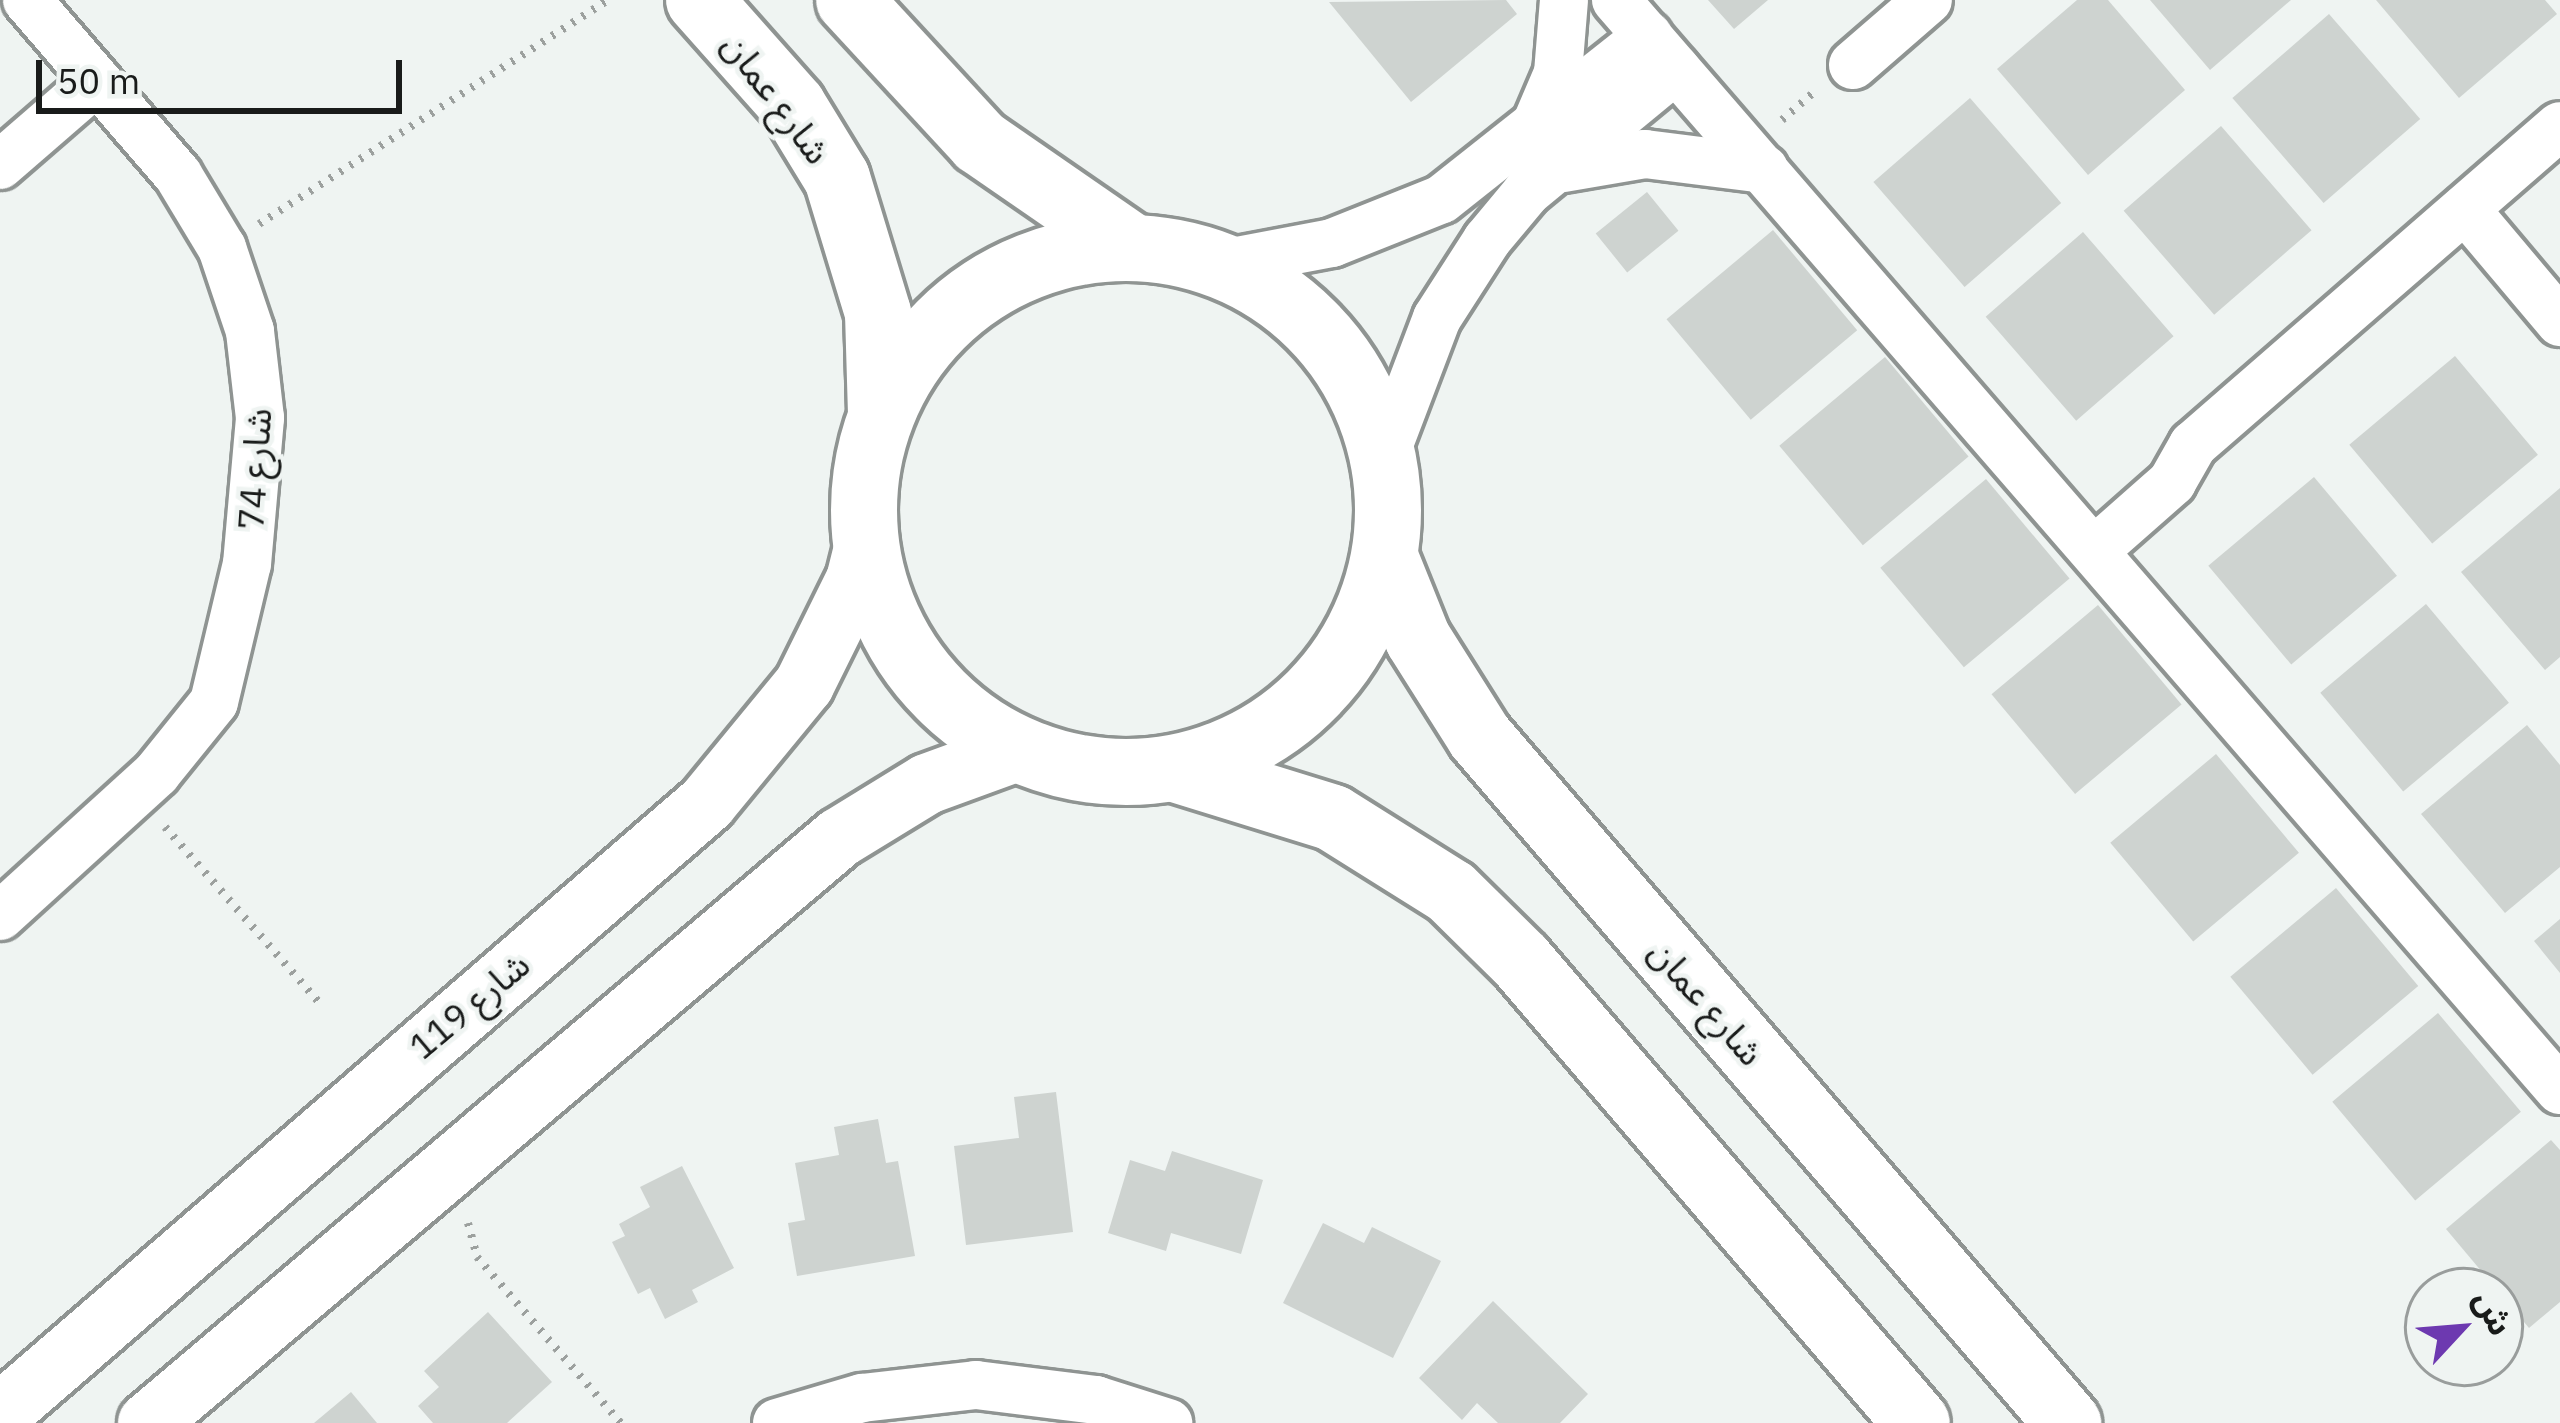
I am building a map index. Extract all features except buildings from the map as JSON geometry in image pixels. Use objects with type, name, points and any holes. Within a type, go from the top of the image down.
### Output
[{"type":"main road","name":"شارع عمان","points":[[699,0],[793,106],[837,178],[878,313],[881,413]]},
{"type":"main road","points":[[849,0],[980,142],[1132,247]]},
{"type":"main road","points":[[1175,769],[1236,750],[1289,717],[1334,672],[1366,618],[1384,557],[1383,460],[1362,397],[1311,323],[1221,264],[1132,247],[1069,252],[1028,266],[955,309],[911,357],[881,413],[865,476],[866,540],[900,644],[973,723],[1020,750],[1070,767],[1175,769],[1333,818],[1451,892],[1521,961],[1917,1423]]},
{"type":"main road","name":"شارع عمان","points":[[1384,557],[1418,639],[1480,737],[2068,1423]]},
{"type":"street","name":"شارع 74","points":[[0,916],[136,793],[214,702],[247,563],[258,375],[222,248],[178,176],[27,0]]},
{"type":"street","points":[[1383,460],[1436,318],[1542,151],[1558,74],[1564,0]]},
{"type":"street","points":[[1616,0],[2560,1090]]},
{"type":"street","points":[[1853,65],[1928,0]]},
{"type":"street","points":[[1221,264],[1281,258],[1389,222],[1542,151],[1662,52]]},
{"type":"street","points":[[0,165],[98,81]]},
{"type":"street","points":[[2085,538],[2152,462],[2193,446],[2560,126]]},
{"type":"street","points":[[1542,151],[1645,154],[1764,170]]},
{"type":"street","points":[[2464,209],[2560,322]]},
{"type":"street","name":"شارع 119","points":[[0,1414],[707,803],[804,685],[841,616],[866,540]]},
{"type":"street","points":[[148,1423],[839,838],[927,784],[1020,750]]},
{"type":"street","points":[[777,1423],[862,1398],[976,1385],[1096,1400],[1168,1423]]},
{"type":"path","points":[[222,248],[608,0]]},
{"type":"path","points":[[136,793],[322,1006]]},
{"type":"path","points":[[430,1183],[476,1232],[477,1257],[621,1423]]}]
